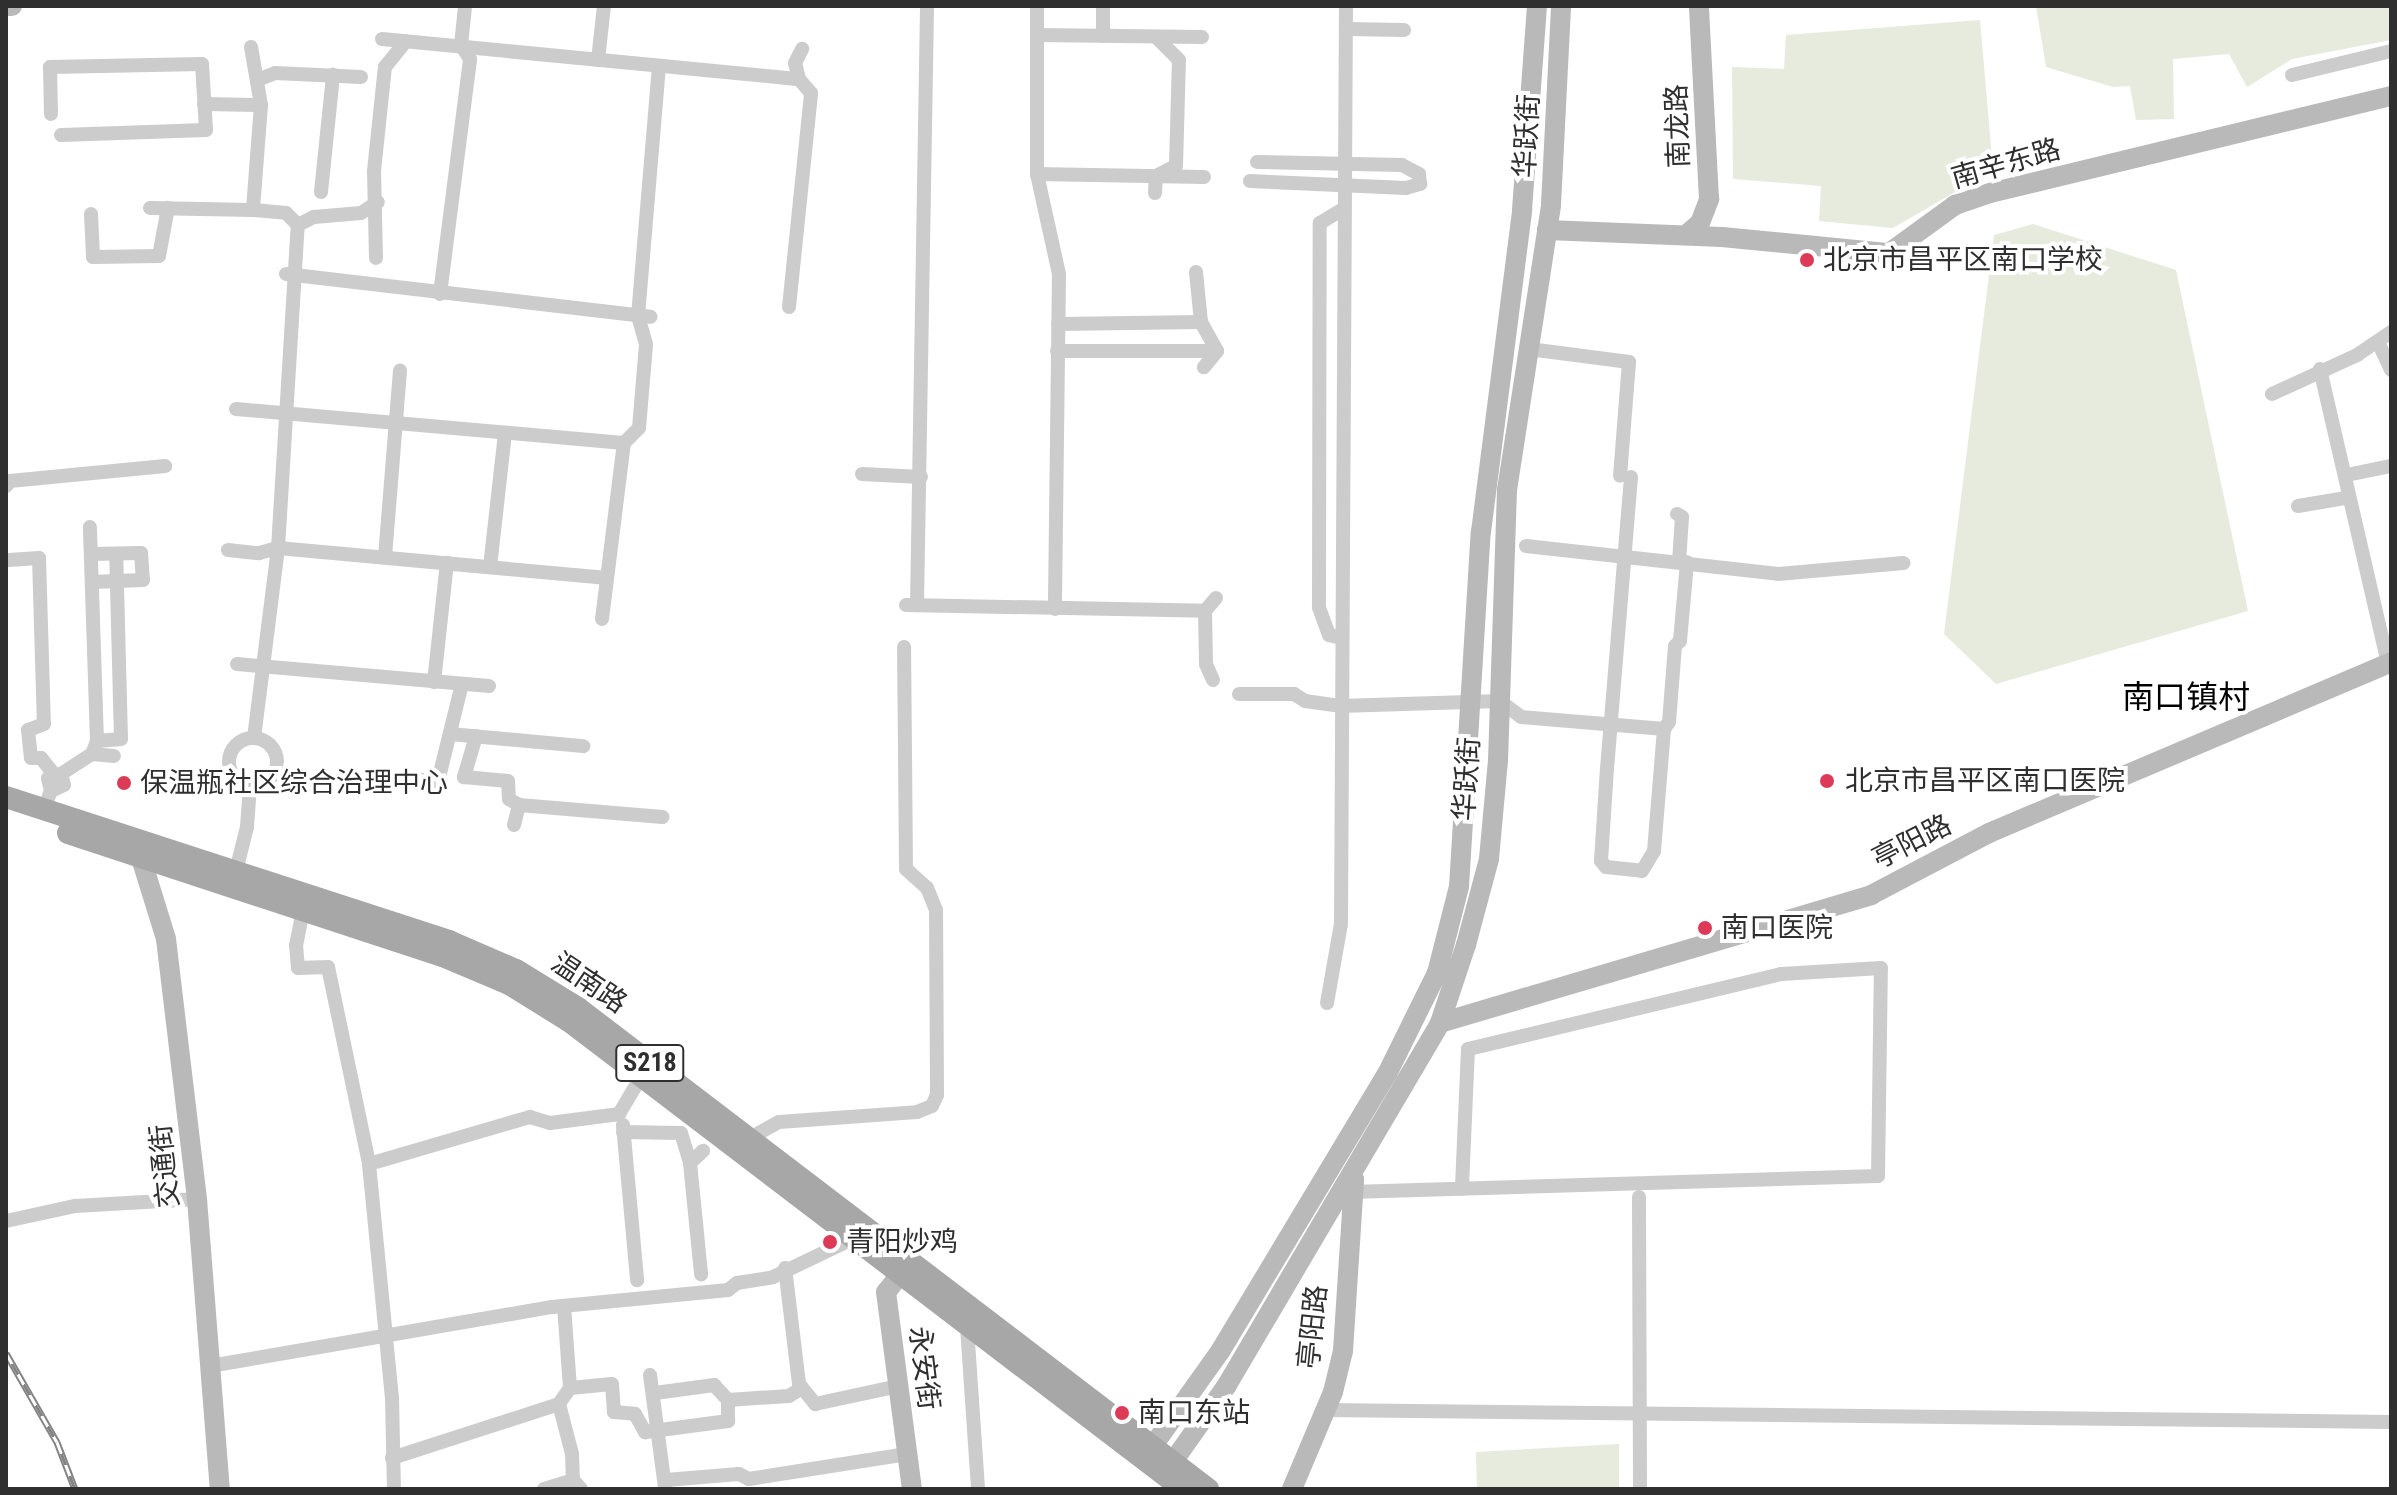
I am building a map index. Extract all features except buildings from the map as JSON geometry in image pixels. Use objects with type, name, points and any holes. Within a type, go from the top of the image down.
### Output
[{"type":"main road","name":"温南路","points":[[6,797],[47,800],[143,850],[303,910],[443,956],[509,984],[569,1021],[852,1239],[904,1269],[967,1327],[1148,1454]]},
{"type":"main road","name":"温南路","points":[[6,812],[143,850],[236,871],[449,941],[516,970],[578,1008],[748,1139],[904,1269],[1148,1454],[1168,1469],[1208,1489]]},
{"type":"main road","name":"温南路","points":[[1168,1469],[1183,1489]]},
{"type":"street","points":[[6,6],[12,6]]},
{"type":"street","points":[[440,294],[470,59],[461,45],[465,6]]},
{"type":"street","points":[[598,60],[604,6]]},
{"type":"street","points":[[927,6],[921,477],[911,605],[1205,611]]},
{"type":"street","points":[[1037,6],[1037,174],[1059,274],[1055,609]]},
{"type":"street","points":[[1103,6],[1103,36]]},
{"type":"street","points":[[1327,1003],[1341,924],[1346,6]]},
{"type":"street","name":"华跃街","points":[[1148,1454],[1221,1350],[1387,1074],[1437,973],[1459,887],[1481,532],[1522,210],[1537,6]]},
{"type":"street","name":"华跃街","points":[[1168,1469],[1227,1385],[1440,1023],[1489,859],[1500,701],[1507,490],[1547,230],[1561,6]]},
{"type":"street","name":"南龙路","points":[[1686,235],[1700,223],[1709,199],[1699,6]]},
{"type":"street","points":[[1346,29],[1404,30]]},
{"type":"street","points":[[1037,35],[1202,37]]},
{"type":"street","points":[[1156,37],[1179,60],[1176,166],[1156,176]]},
{"type":"street","points":[[382,39],[799,79]]},
{"type":"street","points":[[376,258],[378,202],[374,171],[385,67],[406,41]]},
{"type":"street","points":[[251,47],[261,105],[253,210]]},
{"type":"street","points":[[789,307],[811,93],[799,79],[795,63],[802,49]]},
{"type":"street","points":[[2292,75],[2391,51]]},
{"type":"street","points":[[51,114],[50,67],[202,64],[206,130],[61,135]]},
{"type":"street","points":[[602,619],[605,578],[622,490],[624,443],[639,428],[659,66]]},
{"type":"street","points":[[257,80],[275,73],[361,77]]},
{"type":"street","points":[[321,192],[333,75]]},
{"type":"street","name":"南辛东路","points":[[1547,230],[1686,235],[1889,253],[1955,205],[1990,193],[2391,96]]},
{"type":"street","points":[[204,104],[261,105]]},
{"type":"street","points":[[1250,181],[1420,184],[1419,174],[1402,165],[1257,162]]},
{"type":"street","points":[[1037,174],[1204,177]]},
{"type":"street","points":[[1155,193],[1156,176]]},
{"type":"street","points":[[298,225],[314,217],[361,213],[378,202]]},
{"type":"street","points":[[150,208],[286,213],[298,225]]},
{"type":"street","points":[[91,214],[93,257],[159,256],[168,208]]},
{"type":"street","points":[[1342,638],[1329,635],[1319,607],[1320,223],[1343,209]]},
{"type":"street","points":[[254,738],[278,548],[291,276],[298,225]]},
{"type":"street","points":[[1196,272],[1201,322],[1217,351]]},
{"type":"street","points":[[291,276],[644,317]]},
{"type":"street","points":[[1058,324],[1201,322]]},
{"type":"street","points":[[2272,394],[2378,342],[2391,332]]},
{"type":"street","points":[[2378,342],[2391,370]]},
{"type":"street","points":[[1529,349],[1629,362],[1626,557],[1601,861],[1606,867],[1642,871],[1654,851],[1664,729],[1669,722],[1675,646],[1680,641],[1682,517],[1677,514]]},
{"type":"street","points":[[1057,351],[1217,351]]},
{"type":"street","points":[[1204,367],[1217,351]]},
{"type":"street","points":[[2320,369],[2347,475],[2346,498],[2389,662]]},
{"type":"street","points":[[385,557],[399,423],[400,371]]},
{"type":"street","points":[[236,409],[624,443]]},
{"type":"street","points":[[490,567],[505,433]]},
{"type":"street","points":[[6,486],[10,481],[165,466]]},
{"type":"street","points":[[2347,475],[2391,466]]},
{"type":"street","points":[[862,474],[921,477]]},
{"type":"street","points":[[2298,506],[2346,498]]},
{"type":"street","points":[[90,527],[95,748]]},
{"type":"street","points":[[1526,546],[1778,574],[1904,563]]},
{"type":"street","points":[[228,550],[259,553],[278,548],[605,578]]},
{"type":"street","points":[[91,554],[141,553],[143,580],[92,582]]},
{"type":"street","points":[[58,774],[95,748],[121,739],[116,554]]},
{"type":"street","points":[[9,560],[39,558],[44,724],[28,730],[31,758],[41,758],[58,774],[64,785],[47,800]]},
{"type":"street","points":[[434,682],[447,563]]},
{"type":"street","points":[[1213,680],[1206,664],[1205,611],[1216,598]]},
{"type":"street","points":[[748,1139],[779,1122],[917,1112],[932,1106],[937,1095],[936,910],[927,888],[906,869],[904,647]]},
{"type":"street","name":"亭阳路","points":[[1440,1023],[1871,895],[1989,833],[2389,662]]},
{"type":"street","points":[[237,664],[489,686]]},
{"type":"street","points":[[401,778],[438,781],[462,684]]},
{"type":"street","points":[[1239,694],[1294,694],[1305,701],[1340,706],[1500,701],[1521,717],[1664,729]]},
{"type":"street","points":[[450,734],[583,746]]},
{"type":"street","points":[[476,736],[464,777],[508,781],[509,799],[519,805],[663,817]]},
{"type":"street","points":[[254,738],[268,744],[277,765],[271,778],[250,786],[235,779],[229,764],[239,743],[254,738]]},
{"type":"street","points":[[95,748],[114,756]]},
{"type":"street","points":[[236,871],[250,786]]},
{"type":"street","points":[[514,825],[519,805]]},
{"type":"street","name":"交通街","points":[[143,850],[166,939],[197,1199],[220,1489]]},
{"type":"street","points":[[303,910],[296,945],[298,968],[328,967],[369,1164],[385,1336],[394,1489]]},
{"type":"street","points":[[1351,1192],[1462,1189],[1878,1176],[1881,968],[1781,974],[1468,1049],[1462,1189]]},
{"type":"street","points":[[637,1280],[619,1114],[641,1077]]},
{"type":"street","points":[[369,1164],[530,1117],[550,1123],[619,1114]]},
{"type":"street","points":[[623,1132],[681,1133],[690,1163],[701,1274]]},
{"type":"street","points":[[690,1163],[703,1151]]},
{"type":"street","name":"亭阳路","points":[[1292,1489],[1324,1410],[1343,1351],[1351,1192],[1357,1163]]},
{"type":"street","points":[[1639,1197],[1640,1489]]},
{"type":"street","points":[[6,1221],[75,1206],[197,1199]]},
{"type":"street","points":[[210,1366],[564,1306],[728,1290],[852,1239]]},
{"type":"street","points":[[785,1268],[802,1388],[815,1404],[898,1386]]},
{"type":"street","name":"永安街","points":[[904,1269],[886,1292],[912,1489]]},
{"type":"street","points":[[392,1458],[559,1404],[570,1388],[564,1306]]},
{"type":"street","points":[[967,1327],[978,1489]]},
{"type":"street","points":[[650,1375],[655,1393],[665,1484],[739,1474],[749,1479],[907,1454]]},
{"type":"street","points":[[570,1388],[612,1384],[614,1412],[635,1414],[645,1432],[728,1421],[728,1400],[714,1385],[655,1393]]},
{"type":"street","points":[[728,1400],[789,1396],[802,1388]]},
{"type":"street","points":[[544,1489],[577,1484],[559,1404]]},
{"type":"street","points":[[1324,1410],[2391,1422]]},
{"type":"shaded area","points":[[2036,6],[2391,6],[2391,40],[2292,59],[2247,87],[2229,54],[2173,59],[2174,119],[2136,120],[2130,86],[2113,87],[2046,67]]},
{"type":"shaded area","points":[[1980,20],[1993,170],[1893,228],[1819,221],[1821,186],[1733,179],[1732,67],[1784,69],[1786,35]]},
{"type":"shaded area","points":[[2033,224],[2176,270],[2248,611],[1996,684],[1944,634],[1994,235]]},
{"type":"shaded area","points":[[1619,1444],[1619,1489],[1477,1489],[1476,1452]]},
{"type":"railway","points":[[6,1353],[57,1442],[75,1489]]},
{"type":"place","name":"北京市昌平区南口学校","points":[[1807,260]]},
{"type":"place","name":"北京市昌平区南口医院","points":[[1827,781]]},
{"type":"place","name":"保温瓶社区综合治理中心","points":[[124,783]]},
{"type":"place","name":"南口医院","points":[[1705,928]]},
{"type":"place","name":"青阳炒鸡","points":[[830,1242]]},
{"type":"place","name":"南口东站","points":[[1122,1413]]},
{"type":"district","name":"南口镇村","points":[[2186,697]]}]
